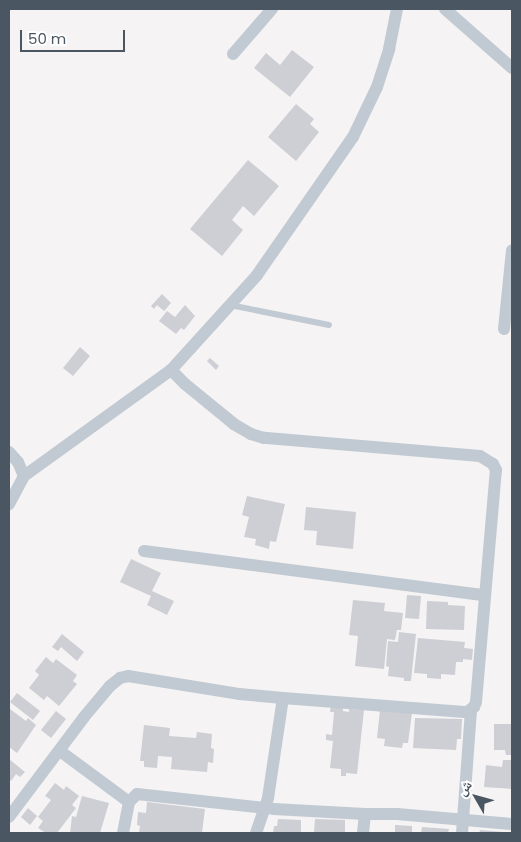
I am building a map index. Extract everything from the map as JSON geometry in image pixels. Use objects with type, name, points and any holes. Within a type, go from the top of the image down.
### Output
[{"type":"street","points":[[233,54],[272,9]]},
{"type":"street","points":[[445,9],[512,68]]},
{"type":"street","points":[[9,504],[24,476],[171,370],[257,275],[353,138],[377,87],[399,10]]},
{"type":"street","points":[[504,328],[512,250]]},
{"type":"street","points":[[171,370],[185,384],[234,424],[264,438],[480,456],[489,459],[496,470],[476,702],[471,710],[462,833]]},
{"type":"street","points":[[9,452],[18,462],[24,476]]},
{"type":"street","points":[[144,551],[484,595]]},
{"type":"street","points":[[9,817],[110,686],[123,676],[239,694],[466,712],[471,710]]},
{"type":"street","points":[[256,833],[274,764],[284,698]]},
{"type":"street","points":[[60,751],[129,802]]},
{"type":"street","points":[[123,833],[129,802],[137,794],[264,808],[397,814],[512,824]]},
{"type":"street","points":[[363,833],[365,814]]},
{"type":"lane","points":[[229,304],[328,325]]},
{"type":"building","points":[[292,50],[314,67],[290,97],[254,68],[266,53],[280,65]]},
{"type":"building","points":[[296,104],[314,119],[310,124],[319,132],[296,161],[268,137]]},
{"type":"building","points":[[248,160],[279,186],[254,216],[243,206],[232,220],[243,230],[222,256],[190,229]]},
{"type":"building","points":[[162,294],[171,303],[164,311],[157,305],[154,309],[151,306]]},
{"type":"building","points":[[185,305],[195,316],[184,330],[181,328],[176,334],[159,321],[167,311],[175,317]]},
{"type":"building","points":[[80,347],[90,356],[73,376],[63,368]]},
{"type":"building","points":[[210,358],[219,366],[216,370],[207,361]]},
{"type":"building","points":[[247,496],[285,504],[276,542],[270,541],[269,549],[255,545],[256,539],[244,537],[249,517],[242,515]]},
{"type":"building","points":[[306,507],[356,512],[353,549],[316,545],[317,531],[304,530]]},
{"type":"building","points":[[131,559],[161,573],[152,591],[174,601],[167,615],[147,605],[151,596],[120,582]]},
{"type":"building","points":[[407,595],[421,596],[419,619],[405,618]]},
{"type":"building","points":[[353,600],[385,603],[384,611],[403,613],[401,630],[397,630],[395,640],[387,639],[384,669],[355,666],[358,636],[349,635]]},
{"type":"building","points":[[427,601],[448,602],[448,605],[465,606],[464,630],[426,629]]},
{"type":"building","points":[[399,632],[416,634],[411,681],[388,676],[389,667],[386,666],[388,641],[398,642]]},
{"type":"building","points":[[62,634],[84,652],[77,661],[61,647],[58,651],[52,647]]},
{"type":"building","points":[[418,638],[465,642],[464,648],[473,649],[472,660],[463,659],[463,662],[456,662],[455,675],[441,674],[441,679],[427,678],[427,674],[414,673]]},
{"type":"building","points":[[46,657],[53,663],[56,659],[77,675],[73,681],[77,684],[59,706],[47,696],[44,700],[29,688],[39,675],[35,671]]},
{"type":"building","points":[[17,693],[40,711],[33,720],[10,702]]},
{"type":"building","points":[[331,704],[343,705],[343,711],[349,712],[349,709],[364,710],[357,774],[346,773],[346,776],[341,776],[341,769],[330,768],[333,741],[326,740],[326,734],[332,735],[334,712],[330,712]]},
{"type":"building","points":[[10,709],[26,721],[28,718],[36,725],[17,753],[9,747]]},
{"type":"building","points":[[380,710],[412,713],[408,743],[403,743],[402,748],[384,746],[385,739],[377,738]]},
{"type":"building","points":[[56,711],[66,719],[51,738],[41,730]]},
{"type":"building","points":[[415,718],[462,719],[461,739],[457,739],[456,750],[413,748]]},
{"type":"building","points":[[494,724],[512,724],[512,755],[506,755],[505,750],[494,750]]},
{"type":"building","points":[[144,725],[170,728],[169,736],[196,738],[197,732],[212,734],[213,763],[208,762],[207,772],[171,769],[172,757],[158,756],[157,768],[144,767],[144,761],[140,761]]},
{"type":"building","points":[[9,759],[25,772],[20,777],[16,774],[11,781],[9,779]]},
{"type":"building","points":[[503,760],[512,760],[512,789],[484,787],[486,765],[502,767]]},
{"type":"building","points":[[55,783],[64,790],[66,786],[79,796],[72,805],[76,808],[57,833],[46,833],[38,828],[43,821],[38,817],[51,800],[45,796]]},
{"type":"building","points":[[82,796],[109,803],[100,833],[70,833],[72,816],[76,817]]},
{"type":"building","points":[[147,802],[205,809],[202,833],[139,833],[140,826],[137,825],[138,812],[146,813]]},
{"type":"building","points":[[28,808],[37,816],[30,825],[21,817]]},
{"type":"building","points":[[278,819],[301,820],[301,833],[273,833]]},
{"type":"building","points":[[315,819],[345,820],[345,833],[314,833]]},
{"type":"building","points":[[395,825],[412,826],[412,833],[395,833]]},
{"type":"building","points":[[422,827],[449,829],[448,833],[421,833]]},
{"type":"building","points":[[480,830],[503,832],[503,833],[479,833]]}]
